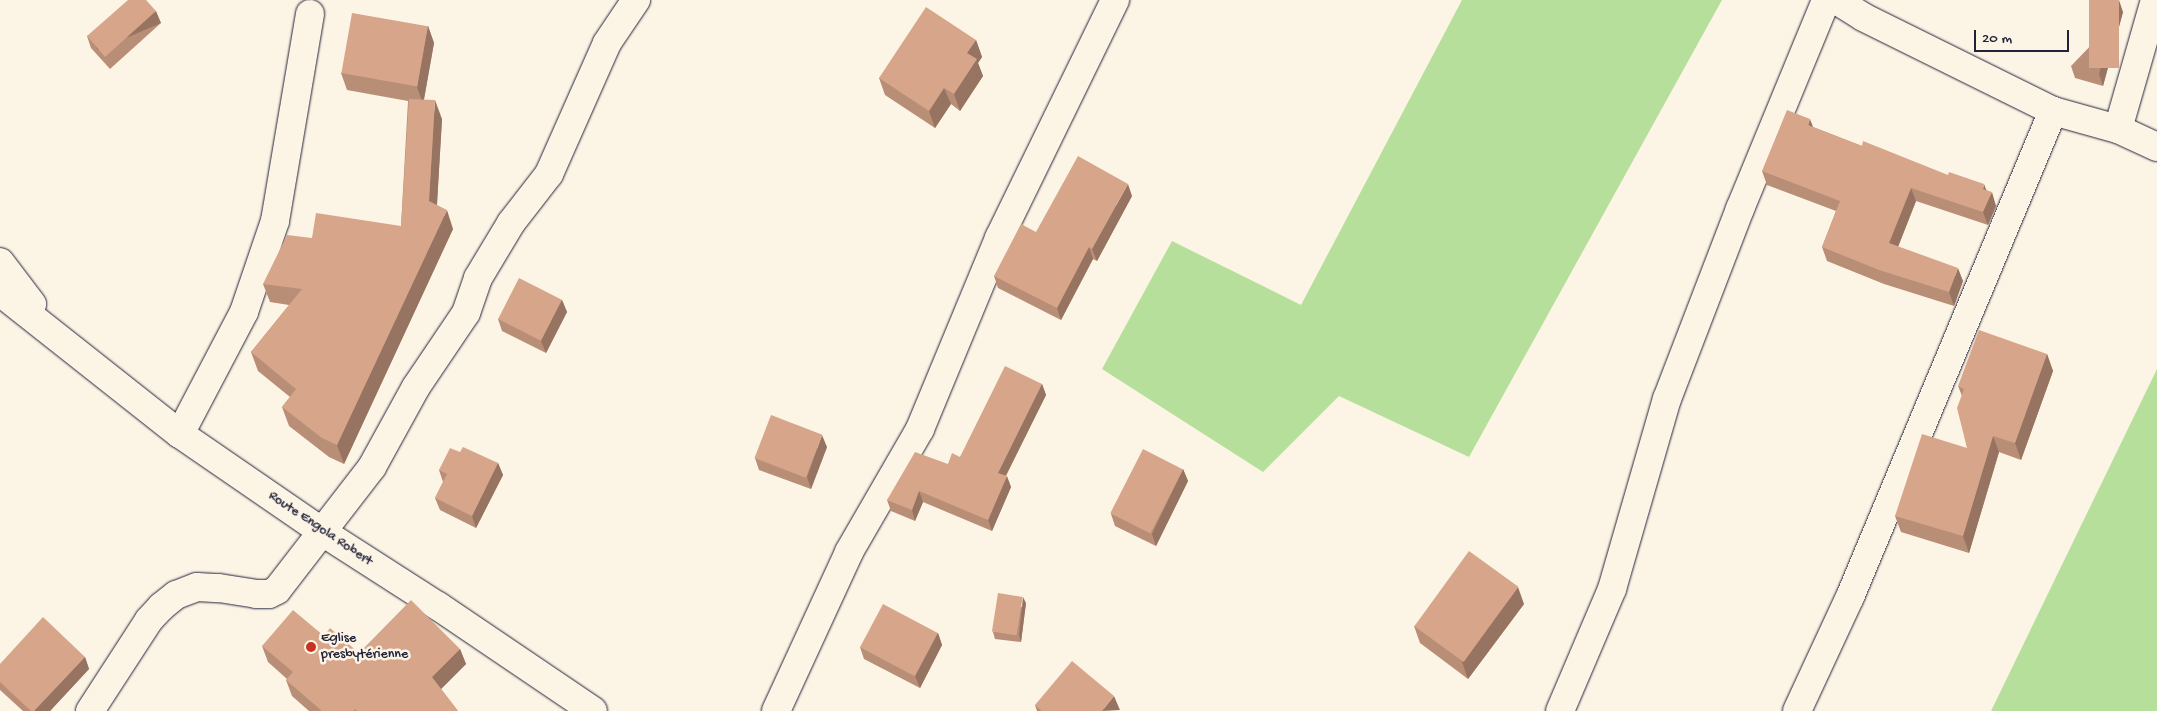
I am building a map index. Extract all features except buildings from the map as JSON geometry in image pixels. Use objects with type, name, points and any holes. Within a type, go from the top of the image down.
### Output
[{"type":"street","points":[[90,711],[149,620],[176,595],[197,587],[269,594],[277,590],[372,467],[416,387],[466,312],[478,278],[511,223],[550,174],[607,42],[636,0]]},
{"type":"street","points":[[776,711],[849,552],[920,429],[999,238],[1115,0]]},
{"type":"street","points":[[1560,711],[1612,589],[1667,399],[1740,209],[1826,0]]},
{"type":"street","points":[[1836,0],[1863,17],[2053,112],[2118,129],[2157,147]]},
{"type":"street","points":[[2118,129],[2155,0]]},
{"type":"street","points":[[180,434],[244,312],[275,221],[310,14]]},
{"type":"street","points":[[1796,711],[1850,596],[2053,112]]},
{"type":"street","name":"Route Engola Robert","points":[[0,262],[56,335]]},
{"type":"street","name":"Route Engola Robert","points":[[0,292],[180,434],[321,531],[438,606],[593,711]]},
{"type":"green space","points":[[1462,0],[1722,0],[1469,457],[1339,396],[1263,472],[1102,369],[1172,241],[1301,305]]},
{"type":"green space","points":[[2157,369],[2157,711],[1991,711]]},
{"type":"place","name":"Eglise presbytérienne","points":[[311,647]]}]
